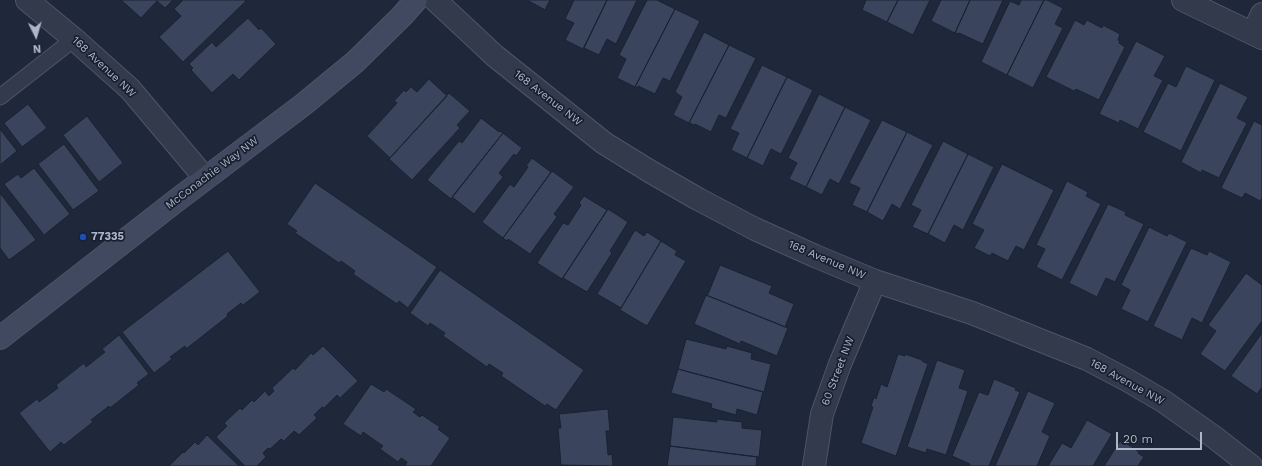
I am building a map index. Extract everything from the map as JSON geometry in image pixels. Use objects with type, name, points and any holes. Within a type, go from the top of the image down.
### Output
[{"type":"street","name":"168 Avenue NW","points":[[27,0],[130,88],[205,178]]},
{"type":"street","name":"McConachie Way NW","points":[[0,338],[205,178],[304,104],[355,62],[402,16],[416,0]]},
{"type":"street","name":"168 Avenue NW","points":[[435,0],[495,56],[604,143],[698,199],[756,229],[814,256],[875,281],[972,313],[1087,359],[1127,380],[1163,402],[1214,437],[1251,466]]},
{"type":"street","points":[[1183,0],[1257,36],[1262,14]]},
{"type":"street","name":"60 Street NW","points":[[814,466],[822,414],[840,364],[875,281]]},
{"type":"lane","points":[[0,97],[74,39]]},
{"type":"building","points":[[121,0],[173,0],[165,8],[157,1],[141,18]]},
{"type":"building","points":[[183,0],[246,1],[183,62],[159,37],[181,16],[174,9]]},
{"type":"building","points":[[527,0],[550,0],[545,10]]},
{"type":"building","points":[[574,0],[607,0],[583,49],[565,40],[574,23],[565,19]]},
{"type":"building","points":[[607,0],[637,0],[616,44],[607,39],[599,55],[584,48]]},
{"type":"building","points":[[647,0],[657,0],[675,9],[635,87],[617,78],[626,59],[619,55]]},
{"type":"building","points":[[866,0],[898,0],[887,22],[862,10]]},
{"type":"building","points":[[898,0],[930,0],[913,35],[887,22]]},
{"type":"building","points":[[941,0],[970,0],[955,33],[931,21]]},
{"type":"building","points":[[970,0],[1003,0],[983,44],[959,33],[955,33]]},
{"type":"building","points":[[1021,0],[1044,0],[1007,75],[981,62],[1010,1],[1019,5]]},
{"type":"building","points":[[1044,0],[1063,8],[1055,24],[1063,28],[1033,88],[1007,75]]},
{"type":"building","points":[[675,9],[700,21],[670,81],[663,78],[655,94],[638,86],[637,88],[635,87]]},
{"type":"building","points":[[248,18],[259,30],[261,28],[276,44],[239,80],[233,74],[212,93],[191,70],[193,68],[189,64],[212,42],[216,47]]},
{"type":"building","points":[[1075,20],[1084,25],[1087,20],[1102,28],[1103,25],[1120,34],[1118,40],[1120,41],[1119,43],[1125,47],[1099,100],[1076,89],[1074,91],[1046,77]]},
{"type":"building","points":[[704,32],[729,45],[689,123],[673,115],[682,97],[675,92]]},
{"type":"building","points":[[1136,41],[1165,56],[1154,76],[1163,80],[1138,129],[1120,120],[1119,123],[1099,114]]},
{"type":"building","points":[[729,45],[756,58],[726,118],[719,115],[711,132],[695,124],[689,123]]},
{"type":"building","points":[[762,65],[787,77],[747,158],[731,150],[739,133],[730,129]]},
{"type":"building","points":[[1186,66],[1215,80],[1181,151],[1143,132],[1168,83],[1176,87]]},
{"type":"building","points":[[787,77],[813,90],[781,154],[771,149],[763,166],[747,158]]},
{"type":"building","points":[[429,79],[447,96],[390,158],[367,136],[397,103],[394,101],[404,90],[406,92],[411,87],[417,92]]},
{"type":"building","points":[[1220,83],[1248,97],[1237,118],[1247,123],[1219,178],[1202,170],[1201,173],[1181,162]]},
{"type":"building","points":[[449,93],[470,111],[457,125],[460,128],[412,180],[389,159]]},
{"type":"building","points":[[819,94],[845,107],[806,187],[789,179],[797,163],[788,158]]},
{"type":"building","points":[[28,104],[47,128],[22,147],[4,123]]},
{"type":"building","points":[[845,107],[871,120],[839,184],[830,179],[822,195],[806,187]]},
{"type":"building","points":[[87,116],[123,163],[99,182],[63,135]]},
{"type":"building","points":[[481,118],[499,132],[500,131],[503,133],[451,199],[427,180],[459,141],[462,143]]},
{"type":"building","points":[[882,120],[907,132],[867,212],[852,205],[860,188],[849,183]]},
{"type":"building","points":[[1254,121],[1262,125],[1262,198],[1260,201],[1245,193],[1242,198],[1221,188]]},
{"type":"building","points":[[0,129],[17,151],[0,165]]},
{"type":"building","points":[[907,132],[933,145],[900,209],[892,204],[883,221],[867,212]]},
{"type":"building","points":[[503,133],[522,148],[516,156],[514,154],[499,173],[503,177],[474,214],[452,197]]},
{"type":"building","points":[[943,141],[968,154],[928,234],[912,227],[921,210],[911,205]]},
{"type":"building","points":[[64,144],[99,191],[73,210],[38,164]]},
{"type":"building","points":[[968,154],[994,167],[963,230],[954,225],[945,243],[928,234]]},
{"type":"building","points":[[532,158],[551,172],[503,238],[482,222],[510,184],[514,187],[528,167],[526,166]]},
{"type":"building","points":[[1002,164],[1054,190],[1024,250],[1016,246],[1008,261],[992,253],[990,256],[974,248],[984,230],[972,224]]},
{"type":"building","points":[[34,168],[70,214],[44,235],[4,184],[18,174],[21,178]]},
{"type":"building","points":[[552,171],[574,187],[554,214],[557,217],[530,254],[508,239],[507,241],[503,238]]},
{"type":"building","points":[[1067,181],[1088,192],[1086,196],[1101,204],[1062,280],[1036,267],[1045,249],[1036,245]]},
{"type":"building","points":[[315,183],[437,267],[408,308],[399,301],[397,304],[353,274],[355,271],[341,261],[339,263],[295,233],[297,231],[287,224]]},
{"type":"building","points":[[0,193],[36,240],[9,260],[0,248]]},
{"type":"building","points":[[584,196],[607,210],[562,279],[537,263],[563,223],[568,225],[581,205],[579,203]]},
{"type":"building","points":[[1108,204],[1126,212],[1125,215],[1144,224],[1115,282],[1106,278],[1097,297],[1069,283]]},
{"type":"building","points":[[608,209],[628,222],[610,251],[612,253],[587,292],[563,278]]},
{"type":"building","points":[[1149,227],[1167,236],[1169,233],[1187,242],[1148,322],[1121,309],[1130,290],[1121,285]]},
{"type":"building","points":[[635,230],[644,236],[647,232],[661,241],[621,308],[597,294]]},
{"type":"building","points":[[661,241],[677,251],[675,255],[686,261],[647,326],[620,310]]},
{"type":"building","points":[[1191,248],[1207,255],[1209,251],[1231,262],[1202,323],[1192,318],[1182,340],[1153,326]]},
{"type":"building","points":[[228,251],[260,292],[243,305],[241,303],[227,314],[228,316],[186,349],[185,346],[170,357],[172,359],[154,373],[122,332]]},
{"type":"building","points":[[720,265],[772,286],[769,293],[794,304],[785,327],[706,295],[708,294]]},
{"type":"building","points":[[440,270],[584,370],[556,410],[547,404],[545,406],[501,376],[503,373],[489,364],[487,367],[443,336],[445,333],[430,323],[428,326],[410,313]]},
{"type":"building","points":[[1246,273],[1262,285],[1262,321],[1225,371],[1200,354],[1216,331],[1208,325]]},
{"type":"building","points":[[706,295],[788,328],[777,356],[741,341],[740,344],[694,324]]},
{"type":"building","points":[[1262,333],[1262,387],[1257,394],[1231,376]]},
{"type":"building","points":[[119,335],[149,374],[137,383],[139,385],[110,408],[109,406],[91,420],[93,422],[64,445],[61,442],[50,452],[19,413],[37,399],[39,402],[58,388],[56,385],[84,363],[86,367],[105,352],[102,349]]},
{"type":"building","points":[[686,339],[726,349],[727,346],[752,353],[751,359],[771,364],[764,392],[678,369]]},
{"type":"building","points":[[323,346],[358,381],[340,398],[337,395],[324,408],[322,407],[314,415],[317,418],[299,435],[294,431],[284,441],[281,439],[270,449],[268,448],[263,453],[266,457],[257,466],[245,466],[216,437],[227,426],[224,423],[240,408],[242,410],[252,400],[254,402],[265,391],[269,396],[274,391],[272,388],[293,368],[295,370],[311,353],[313,355]]},
{"type":"building","points":[[898,354],[905,356],[905,354],[922,360],[928,364],[896,456],[861,443],[873,407],[871,406],[874,397],[876,399],[881,384],[887,387]]},
{"type":"building","points":[[937,360],[965,370],[959,388],[968,391],[946,455],[927,449],[926,453],[907,447]]},
{"type":"building","points":[[678,369],[763,392],[757,415],[737,409],[736,415],[711,408],[712,404],[671,393]]},
{"type":"building","points":[[994,379],[1016,388],[1015,390],[1020,392],[989,466],[969,466],[970,464],[952,456],[979,392],[988,395]]},
{"type":"building","points":[[371,384],[384,392],[386,389],[416,409],[413,412],[420,417],[422,415],[440,427],[438,429],[450,438],[431,466],[405,466],[407,462],[401,458],[398,462],[380,449],[383,446],[363,432],[361,436],[343,424]]},
{"type":"building","points":[[1028,391],[1055,403],[1042,432],[1050,436],[1037,466],[995,466]]},
{"type":"building","points":[[608,409],[610,431],[606,431],[608,455],[612,454],[613,466],[561,465],[558,428],[561,428],[559,414]]},
{"type":"building","points":[[673,417],[717,422],[717,419],[742,422],[742,428],[762,430],[759,457],[670,446]]},
{"type":"building","points":[[1087,420],[1112,434],[1093,466],[1048,466],[1062,443],[1071,448]]},
{"type":"building","points":[[207,435],[239,466],[169,466],[195,442],[198,445]]},
{"type":"building","points":[[1120,441],[1125,445],[1126,443],[1144,457],[1138,466],[1104,466]]},
{"type":"building","points":[[670,446],[757,457],[756,466],[667,466]]},
{"type":"place","name":"77335","points":[[83,237]]}]
